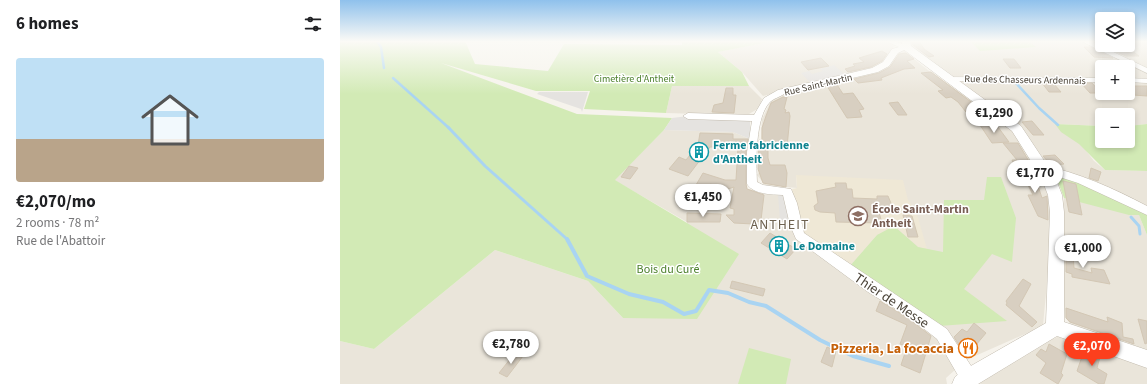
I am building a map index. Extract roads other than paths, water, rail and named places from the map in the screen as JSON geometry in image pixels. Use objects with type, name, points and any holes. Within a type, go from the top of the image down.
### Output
[{"type":"street","name":"Rue Saint-Martin","points":[[800,236],[795,228],[790,198],[787,192],[761,189],[752,184],[752,170],[758,118],[767,100],[781,92],[875,70],[886,64],[890,59]]},
{"type":"street","points":[[924,59],[1016,129],[1042,168],[1055,195],[1057,212],[1055,327]]},
{"type":"street","points":[[1122,59],[1147,71]]},
{"type":"street","name":"Rue des Chasseurs Ardennais","points":[[949,79],[1095,80]]},
{"type":"street","points":[[1135,80],[1147,81]]},
{"type":"street","points":[[688,116],[758,118]]},
{"type":"street","points":[[1042,168],[1064,174],[1147,211]]},
{"type":"street","name":"Thier de Messe","points":[[800,236],[873,288],[914,313],[942,334],[966,381]]},
{"type":"street","points":[[1055,327],[1147,360]]},
{"type":"street","points":[[966,381],[1055,327]]},
{"type":"waterway","points":[[383,59],[384,68]]},
{"type":"waterway","points":[[393,78],[449,128]]},
{"type":"waterway","points":[[1015,82],[1039,108],[1058,125]]},
{"type":"waterway","points":[[449,128],[485,166],[567,239]]},
{"type":"waterway","points":[[1131,217],[1139,226],[1140,234]]},
{"type":"waterway","points":[[567,239],[587,276],[629,294],[663,302],[684,314],[696,311],[709,290],[728,293],[749,302],[766,306],[820,340],[853,356],[889,366]]},
{"type":"place","name":"Ferme fabricienne d'Antheit","points":[[699,152]]},
{"type":"place","name":"École Saint-Martin Antheit","points":[[858,216]]},
{"type":"place","name":"Le Domaine","points":[[779,246]]},
{"type":"place","name":"Pizzeria, La focaccia","points":[[968,348]]},
{"type":"district","name":"ANTHEIT","points":[[780,224]]},
{"type":"park label","name":"Cimetière d'Antheit","points":[[634,78]]},
{"type":"park label","name":"Bois du Curé","points":[[668,269]]}]
